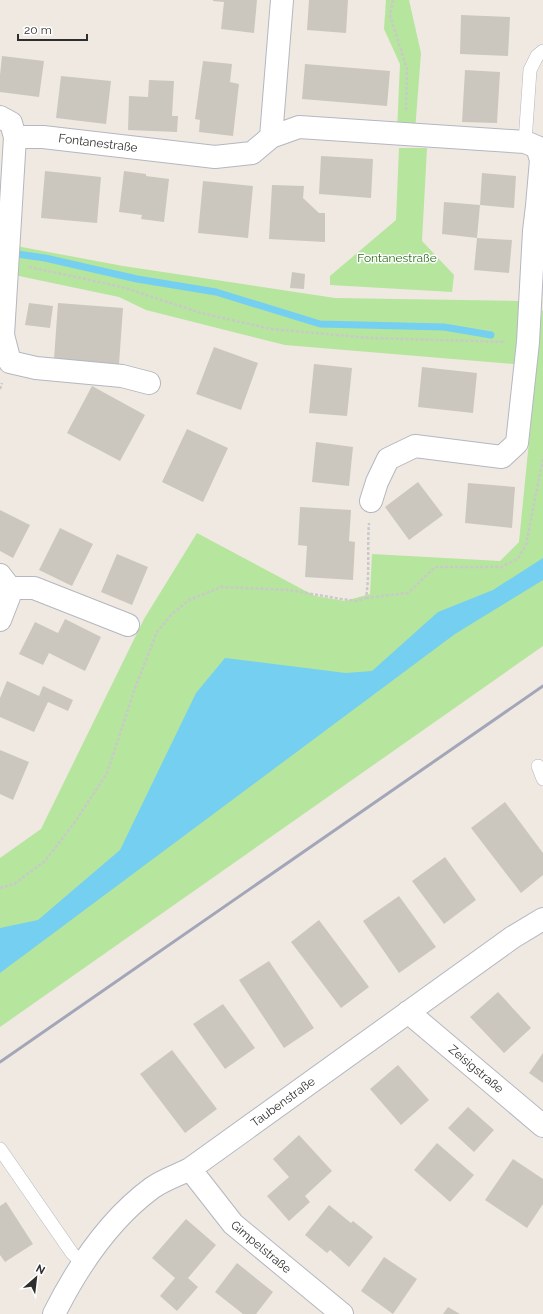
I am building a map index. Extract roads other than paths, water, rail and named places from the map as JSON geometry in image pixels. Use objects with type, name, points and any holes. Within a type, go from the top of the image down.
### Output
[{"type":"street","points":[[270,137],[282,0]]},
{"type":"street","points":[[0,117],[11,123],[15,137],[4,270],[3,336],[10,362],[36,368],[122,376],[149,383]]},
{"type":"street","name":"Fontanestraße","points":[[15,137],[43,137],[215,157],[252,154],[270,137],[299,127],[525,142]]},
{"type":"street","points":[[371,501],[377,482],[388,459],[415,446],[502,457],[517,443],[528,342],[534,231],[540,206],[541,160],[537,147],[525,142]]},
{"type":"street","points":[[0,620],[9,597],[5,582],[34,588],[128,625]]},
{"type":"street","name":"Taubenstraße","points":[[54,1314],[83,1264],[120,1216],[152,1188],[190,1169],[513,937],[543,919]]},
{"type":"street","name":"Zeisigstraße","points":[[408,1012],[543,1126]]},
{"type":"street","name":"Gimpelstraße","points":[[190,1169],[233,1224],[342,1314]]},
{"type":"lane","points":[[525,142],[530,70],[536,56],[543,51]]},
{"type":"lane","points":[[538,766],[543,779]]},
{"type":"lane","points":[[0,1150],[72,1253],[83,1264]]},
{"type":"water","points":[[543,558],[543,580],[455,634],[0,973],[0,928],[38,920],[120,850],[196,693],[225,658],[346,673],[372,671],[438,612],[493,590]]},
{"type":"waterway","points":[[17,254],[45,258],[137,279],[216,292],[320,324],[444,327],[491,335]]},
{"type":"railway","points":[[0,1062],[543,686]]}]
